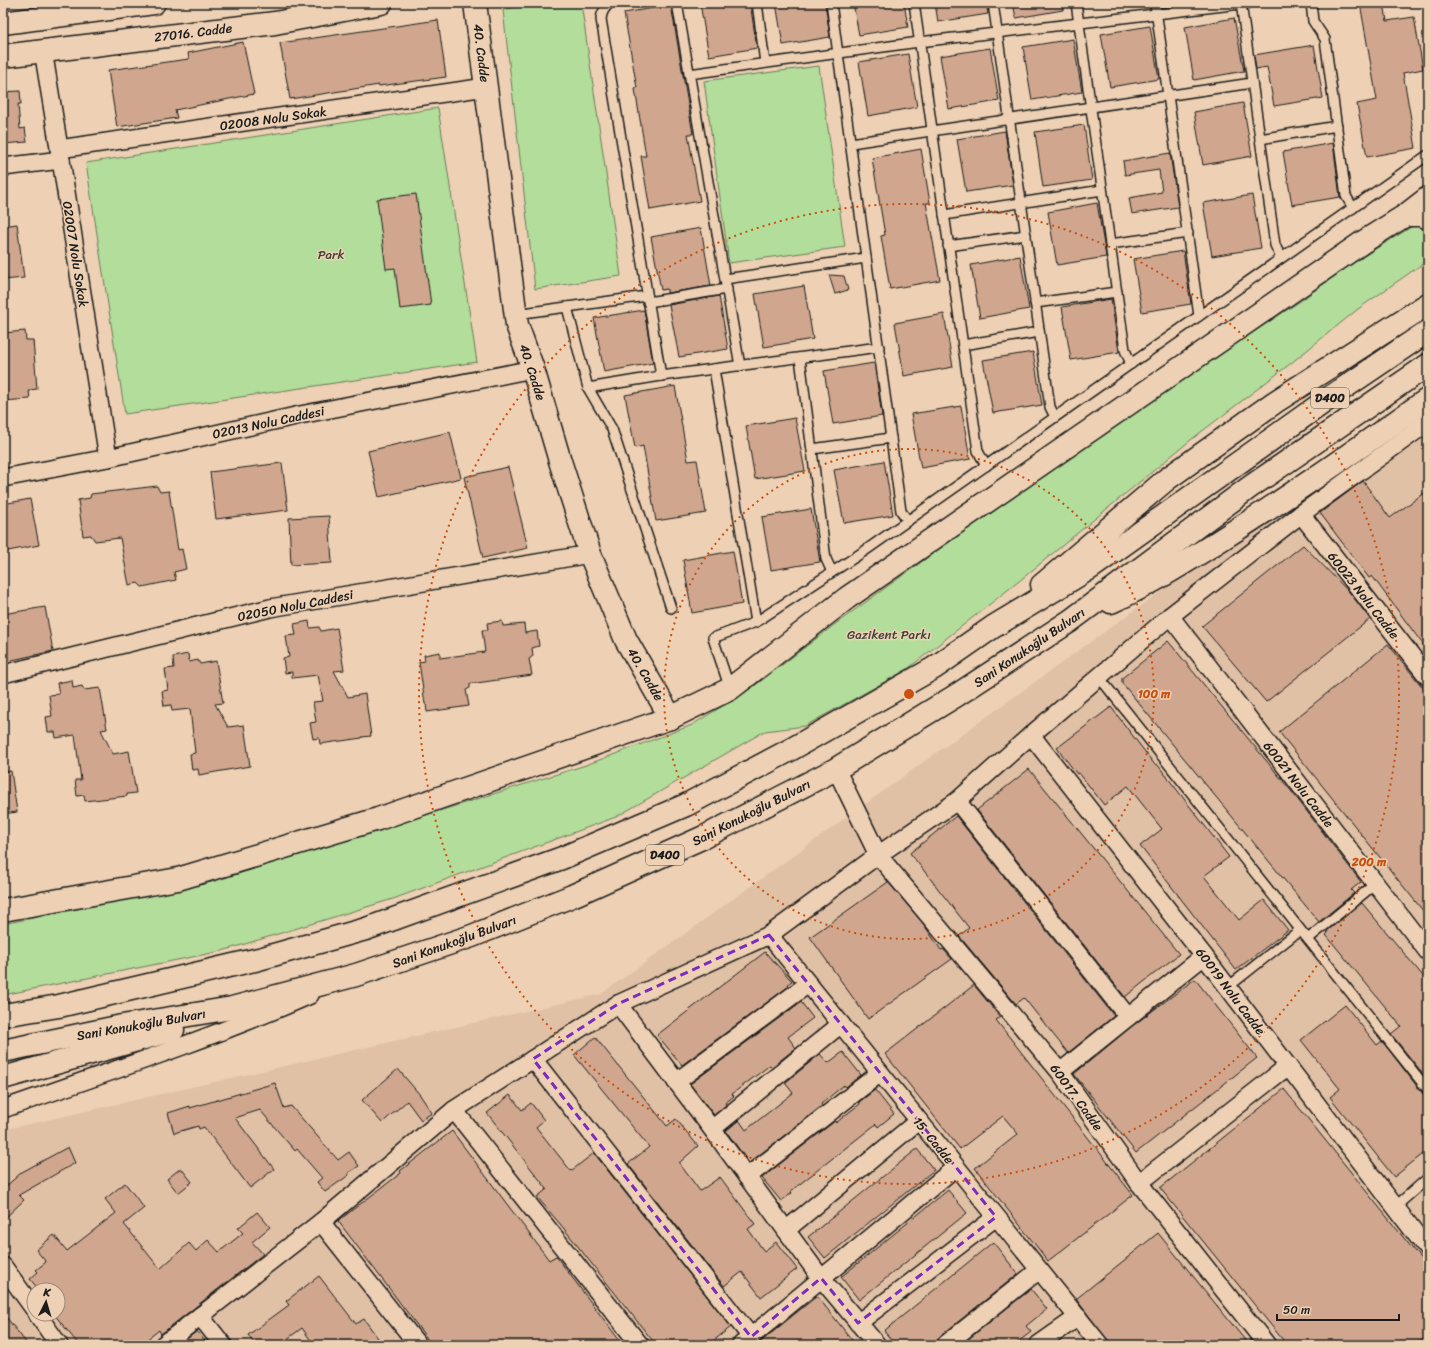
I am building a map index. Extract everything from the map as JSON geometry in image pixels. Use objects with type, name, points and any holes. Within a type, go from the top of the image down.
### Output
[{"type":"main road","points":[[3,23],[57,9],[154,3]]},
{"type":"main road","name":"27016. Cadde","points":[[3,56],[275,22],[381,3]]},
{"type":"main road","name":"40. Cadde","points":[[476,3],[517,325],[533,369],[560,461],[590,554],[626,640],[671,718]]},
{"type":"main road","points":[[3,910],[178,879],[378,819],[671,718],[730,689],[846,598],[1356,247],[1406,215],[1428,198]]},
{"type":"main road","points":[[1406,215],[1423,216],[1428,218]]},
{"type":"main road","points":[[993,627],[1167,479],[1276,402],[1428,304]]},
{"type":"main road","name":"D400","points":[[3,1016],[59,1006],[228,966],[366,930],[562,858],[686,805],[790,750],[934,668],[993,627],[1092,567],[1428,330]]},
{"type":"main road","name":"Sani Konukoğlu Bulvarı","points":[[3,1051],[122,1026],[232,1008],[356,975],[472,936],[579,893],[704,837],[836,769],[957,695],[1070,621],[1250,487],[1428,365]]},
{"type":"main road","points":[[1070,621],[1134,592],[1173,570],[1250,521],[1428,399]]},
{"type":"main road","points":[[3,1078],[176,1029],[232,1008]]},
{"type":"street","name":"02007 Nolu Sokak","points":[[43,50],[108,458]]},
{"type":"street","name":"02008 Nolu Sokak","points":[[3,167],[60,154],[486,87]]},
{"type":"street","name":"02013 Nolu Caddesi","points":[[3,478],[108,458],[300,415],[533,369]]},
{"type":"street","points":[[163,1345],[322,1222],[454,1110],[618,1004],[768,935],[878,855],[957,801],[1030,735],[1170,616],[1301,514],[1426,427]]},
{"type":"street","name":"60023 Nolu Cadde","points":[[1301,514],[1428,677]]},
{"type":"street","name":"02050 Nolu Caddesi","points":[[3,674],[270,608],[590,554]]},
{"type":"street","name":"60021 Nolu Cadde","points":[[1170,616],[1427,950]]},
{"type":"street","name":"60019 Nolu Cadde","points":[[1030,735],[1228,987],[1428,1250]]},
{"type":"street","name":"60017. Cadde","points":[[836,769],[878,855],[1060,1072],[1139,1183],[1267,1345]]},
{"type":"street","points":[[957,801],[1128,1017]]},
{"type":"street","name":"15. Cadde","points":[[768,935],[1100,1345]]},
{"type":"street","points":[[1060,1072],[1204,956]]},
{"type":"street","points":[[3,1109],[172,1050],[269,1013],[356,975]]},
{"type":"street","points":[[676,1082],[808,984]]},
{"type":"street","points":[[618,1004],[821,1278],[877,1345]]},
{"type":"street","points":[[712,1129],[841,1024]]},
{"type":"street","points":[[533,1059],[746,1341],[956,1167]]},
{"type":"street","points":[[1139,1183],[1288,1066]]},
{"type":"street","points":[[747,1177],[880,1073]]},
{"type":"street","points":[[454,1110],[640,1345]]},
{"type":"street","points":[[786,1230],[918,1121]]},
{"type":"street","points":[[858,1323],[996,1217]]},
{"type":"street","points":[[322,1222],[418,1345]]},
{"type":"street","points":[[3,1266],[26,1298]]},
{"type":"street","points":[[945,1345],[1039,1270]]},
{"type":"street","points":[[200,1316],[224,1345]]},
{"type":"street","points":[[1038,1345],[1078,1317]]},
{"type":"street","points":[[43,1322],[59,1345]]},
{"type":"lane","points":[[610,3],[605,7],[601,19],[661,376]]},
{"type":"lane","points":[[677,3],[740,366]]},
{"type":"lane","points":[[757,3],[765,63]]},
{"type":"lane","points":[[831,3],[901,511],[908,521]]},
{"type":"lane","points":[[914,3],[978,451],[986,466]]},
{"type":"lane","points":[[993,3],[1050,407],[1055,417]]},
{"type":"lane","points":[[1076,3],[1116,292],[1125,350],[1131,364]]},
{"type":"lane","points":[[1155,3],[1199,316]]},
{"type":"lane","points":[[689,74],[919,42],[1244,3],[1252,83],[1275,245],[1281,258]]},
{"type":"lane","points":[[1311,3],[1312,20],[1325,39],[1346,196],[1353,208]]},
{"type":"lane","points":[[851,143],[1252,83]]},
{"type":"lane","points":[[1260,139],[1337,126]]},
{"type":"lane","points":[[730,689],[713,638],[756,622],[908,521],[1428,155]]},
{"type":"lane","points":[[944,214],[1102,190]]},
{"type":"lane","points":[[1110,244],[1188,233]]},
{"type":"lane","points":[[948,246],[1026,235]]},
{"type":"lane","points":[[725,279],[866,258]]},
{"type":"lane","points":[[516,314],[727,289]]},
{"type":"lane","points":[[1035,303],[1116,292]]},
{"type":"lane","points":[[567,307],[588,388],[612,429],[671,608]]},
{"type":"lane","points":[[962,345],[1039,332]]},
{"type":"lane","points":[[588,388],[661,376],[879,347]]},
{"type":"lane","points":[[800,358],[826,559],[832,572]]},
{"type":"lane","points":[[714,369],[756,622]]},
{"type":"lane","points":[[812,449],[891,438]]},
{"type":"lane","points":[[1099,677],[1428,1090]]},
{"type":"lane","points":[[1308,939],[1375,884]]},
{"type":"lane","points":[[1228,987],[1300,930]]},
{"type":"lane","points":[[1395,1207],[1428,1178]]},
{"type":"highlighted area","points":[[769,935],[996,1217],[858,1323],[821,1278],[751,1337],[533,1059],[618,1004]]},
{"type":"shaded area","points":[[1428,399],[1428,1345],[3,1345],[3,1130],[601,994]]},
{"type":"green space","points":[[531,3],[581,3],[621,276],[535,289],[503,10]]},
{"type":"green space","points":[[819,66],[845,247],[729,263],[704,81]]},
{"type":"green space","name":"Park","points":[[438,108],[477,362],[125,414],[86,163]]},
{"type":"green space","name":"Gazikent Parkı","points":[[1421,221],[1428,228],[1428,260],[1358,309],[1290,364],[1192,439],[1018,582],[906,670],[805,726],[765,731],[616,817],[393,899],[222,951],[3,995],[3,924],[212,882],[586,765],[692,725],[753,687],[834,625],[1140,407],[1299,302],[1351,264]]},
{"type":"building","points":[[700,3],[750,3],[757,48],[709,56]]},
{"type":"building","points":[[776,3],[825,3],[830,37],[783,45]]},
{"type":"building","points":[[853,3],[904,3],[908,27],[859,35]]},
{"type":"building","points":[[935,3],[986,3],[988,14],[938,22]]},
{"type":"building","points":[[1013,3],[1063,3],[1063,10],[1016,18]]},
{"type":"building","points":[[1360,3],[1384,3],[1387,21],[1414,17],[1423,69],[1403,73],[1416,148],[1367,157],[1357,104],[1377,100]]},
{"type":"building","points":[[671,5],[693,134],[688,134],[700,201],[650,210],[641,156],[646,156],[635,89],[637,88],[624,13]]},
{"type":"building","points":[[1234,18],[1244,71],[1194,80],[1185,27]]},
{"type":"building","points":[[438,20],[446,77],[379,85],[290,99],[280,43]]},
{"type":"building","points":[[1150,26],[1159,79],[1110,87],[1101,34]]},
{"type":"building","points":[[1073,39],[1082,92],[1032,100],[1023,47]]},
{"type":"building","points":[[243,42],[254,94],[175,110],[177,118],[117,127],[108,70],[189,59],[188,53]]},
{"type":"building","points":[[1314,45],[1323,98],[1274,106],[1267,67],[1256,69],[1254,55]]},
{"type":"building","points":[[990,48],[999,101],[949,109],[940,56]]},
{"type":"building","points":[[908,54],[917,107],[868,116],[859,62]]},
{"type":"building","points":[[20,91],[21,104],[18,104],[20,129],[25,128],[27,142],[3,144],[3,92]]},
{"type":"building","points":[[1243,103],[1252,156],[1203,165],[1194,112]]},
{"type":"building","points":[[1084,125],[1092,180],[1043,187],[1035,132]]},
{"type":"building","points":[[1005,131],[1013,185],[966,192],[957,139]]},
{"type":"building","points":[[1333,143],[1340,197],[1292,205],[1283,152]]},
{"type":"building","points":[[921,149],[930,203],[926,203],[940,280],[890,289],[881,236],[885,235],[872,158]]},
{"type":"building","points":[[1170,153],[1178,207],[1132,214],[1129,198],[1162,192],[1159,170],[1125,175],[1123,161]]},
{"type":"building","points":[[416,194],[431,305],[400,309],[395,268],[386,269],[377,199]]},
{"type":"building","points":[[1252,195],[1261,248],[1212,256],[1203,203]]},
{"type":"building","points":[[1097,203],[1106,257],[1057,265],[1048,212]]},
{"type":"building","points":[[17,224],[24,278],[3,280],[3,226]]},
{"type":"building","points":[[701,228],[711,286],[667,293],[667,289],[661,290],[651,237]]},
{"type":"building","points":[[1183,251],[1191,304],[1142,312],[1133,259]]},
{"type":"building","points":[[1020,256],[1029,309],[980,318],[971,265]]},
{"type":"building","points":[[829,275],[844,276],[848,290],[835,294]]},
{"type":"building","points":[[804,286],[813,339],[764,347],[755,294]]},
{"type":"building","points":[[719,296],[728,349],[679,357],[669,305]]},
{"type":"building","points":[[1111,299],[1119,352],[1071,360],[1062,307]]},
{"type":"building","points":[[644,310],[653,363],[604,372],[594,318]]},
{"type":"building","points":[[944,314],[953,367],[904,376],[895,323]]},
{"type":"building","points":[[25,331],[26,340],[33,340],[37,389],[29,390],[30,399],[3,401],[3,333]]},
{"type":"building","points":[[1033,352],[1042,405],[993,413],[983,360]]},
{"type":"building","points":[[874,363],[882,416],[833,424],[824,371]]},
{"type":"building","points":[[675,386],[688,461],[697,460],[706,513],[656,521],[643,446],[635,448],[625,395]]},
{"type":"building","points":[[961,406],[970,459],[921,468],[911,414]]},
{"type":"building","points":[[795,418],[805,471],[755,479],[746,426]]},
{"type":"building","points":[[450,432],[461,478],[379,497],[368,451]]},
{"type":"building","points":[[884,461],[893,515],[844,523],[834,470]]},
{"type":"building","points":[[282,463],[288,510],[216,519],[210,472]]},
{"type":"building","points":[[508,467],[528,548],[483,558],[464,477]]},
{"type":"building","points":[[1363,481],[1390,518],[1428,490],[1428,651],[1372,576],[1369,578],[1320,513]]},
{"type":"building","points":[[157,486],[160,492],[169,491],[178,550],[182,549],[186,569],[174,572],[176,580],[142,587],[138,583],[129,585],[120,538],[95,541],[91,535],[83,536],[78,500],[90,498],[91,494]]},
{"type":"building","points":[[30,499],[39,545],[3,552],[3,504]]},
{"type":"building","points":[[811,509],[820,562],[771,570],[762,517]]},
{"type":"building","points":[[329,516],[332,563],[291,565],[289,518]]},
{"type":"building","points":[[1303,545],[1350,593],[1370,619],[1266,702],[1202,626]]},
{"type":"building","points":[[733,551],[742,604],[692,613],[683,560]]},
{"type":"building","points":[[45,607],[53,651],[3,662],[3,614]]},
{"type":"building","points":[[309,621],[310,628],[319,627],[321,631],[337,628],[344,670],[334,671],[348,697],[365,694],[371,736],[320,744],[319,738],[313,739],[310,723],[316,722],[313,702],[323,701],[318,675],[292,678],[292,672],[285,673],[283,658],[289,657],[286,636],[296,635],[294,624]]},
{"type":"building","points":[[502,621],[503,626],[524,624],[525,633],[537,631],[539,646],[532,648],[533,656],[529,659],[532,675],[470,684],[470,688],[466,690],[469,706],[427,712],[419,662],[425,661],[424,655],[440,652],[440,658],[485,652],[482,630],[488,630],[487,623]]},
{"type":"building","points":[[1168,641],[1292,792],[1361,882],[1351,890],[1354,893],[1319,922],[1122,683],[1122,678]]},
{"type":"building","points":[[1388,644],[1428,694],[1428,917],[1279,732]]},
{"type":"building","points":[[188,654],[189,662],[198,660],[200,664],[216,661],[223,703],[215,704],[228,727],[244,725],[250,766],[199,775],[198,769],[192,770],[190,754],[195,753],[190,709],[172,711],[171,705],[164,706],[162,691],[168,690],[165,669],[174,668],[173,657]]},
{"type":"building","points":[[72,680],[73,688],[82,686],[84,690],[100,688],[107,729],[101,730],[113,754],[129,751],[136,793],[127,794],[127,796],[85,801],[84,795],[77,796],[75,780],[81,780],[75,735],[56,738],[55,732],[48,732],[46,717],[52,716],[49,695],[59,694],[57,683]]},
{"type":"building","points":[[1111,707],[1155,765],[1157,764],[1229,857],[1204,876],[1239,920],[1264,900],[1288,930],[1236,970],[1140,846],[1162,829],[1128,786],[1104,805],[1057,748]]},
{"type":"building","points":[[1029,769],[1179,954],[1125,997],[977,810]]},
{"type":"building","points":[[11,771],[17,812],[3,814],[3,772]]},
{"type":"building","points":[[956,816],[1114,1016],[1068,1053],[1024,998],[1016,1004],[959,936],[969,928],[910,853]]},
{"type":"building","points":[[888,882],[922,922],[941,950],[943,949],[952,959],[868,1019],[810,937]]},
{"type":"building","points":[[1362,903],[1428,982],[1428,1080],[1391,1034],[1401,1026],[1326,935],[1328,933],[1327,931]]},
{"type":"building","points":[[765,952],[792,981],[788,984],[789,986],[682,1065],[657,1035]]},
{"type":"building","points":[[1195,979],[1257,1058],[1136,1153],[1074,1074],[1131,1027]]},
{"type":"building","points":[[974,985],[1000,1017],[996,1020],[1133,1195],[1048,1261],[975,1168],[1018,1134],[1003,1116],[960,1149],[885,1054]]},
{"type":"building","points":[[801,1002],[813,1018],[788,1037],[796,1048],[772,1067],[770,1065],[732,1094],[734,1096],[714,1115],[690,1084]]},
{"type":"building","points":[[1345,1005],[1377,1045],[1382,1041],[1423,1094],[1428,1096],[1428,1150],[1394,1177],[1330,1097],[1340,1089],[1301,1040]]},
{"type":"building","points":[[595,1037],[667,1126],[676,1119],[698,1146],[679,1163],[700,1191],[720,1177],[755,1224],[748,1229],[764,1251],[776,1242],[797,1269],[761,1297],[742,1272],[724,1286],[628,1164],[649,1147],[574,1055]]},
{"type":"building","points":[[843,1052],[861,1075],[846,1087],[844,1085],[821,1104],[822,1106],[749,1163],[726,1131],[739,1120],[746,1130],[793,1093],[785,1083],[820,1054],[828,1063]]},
{"type":"building","points":[[398,1069],[420,1095],[432,1113],[421,1120],[407,1101],[382,1123],[362,1100]]},
{"type":"building","points":[[275,1083],[284,1108],[291,1106],[338,1160],[349,1152],[359,1166],[325,1192],[317,1182],[322,1178],[297,1149],[295,1151],[260,1110],[235,1118],[274,1169],[250,1188],[204,1127],[199,1129],[198,1126],[174,1133],[168,1113]]},
{"type":"building","points":[[1284,1089],[1428,1268],[1428,1336],[1416,1345],[1287,1345],[1160,1188]]},
{"type":"building","points":[[875,1090],[894,1114],[878,1127],[876,1124],[791,1191],[792,1193],[781,1201],[762,1178],[835,1121],[836,1123]]},
{"type":"building","points":[[510,1095],[522,1110],[531,1103],[544,1120],[536,1127],[571,1171],[594,1153],[731,1327],[708,1345],[656,1345],[537,1197],[547,1189],[487,1113]]},
{"type":"building","points":[[452,1131],[549,1260],[556,1256],[623,1345],[432,1345],[338,1221],[401,1173],[400,1171]]},
{"type":"building","points":[[68,1147],[75,1163],[19,1195],[24,1200],[3,1220],[3,1189],[22,1172]]},
{"type":"building","points":[[917,1149],[934,1170],[825,1258],[808,1237]]},
{"type":"building","points":[[181,1168],[192,1182],[178,1193],[167,1179]]},
{"type":"building","points":[[125,1183],[144,1208],[124,1224],[160,1269],[189,1243],[196,1251],[208,1240],[219,1252],[243,1233],[238,1228],[257,1212],[270,1227],[252,1242],[263,1254],[161,1334],[159,1330],[140,1345],[79,1345],[60,1322],[66,1322],[66,1282],[32,1282],[30,1279],[38,1272],[36,1270],[46,1262],[36,1250],[54,1235],[67,1251],[116,1213],[105,1199]]},
{"type":"building","points":[[948,1190],[967,1213],[859,1300],[841,1277]]},
{"type":"building","points":[[1158,1233],[1249,1345],[1111,1345],[1076,1299]]},
{"type":"building","points":[[993,1242],[1018,1274],[939,1337],[935,1345],[895,1345],[884,1331]]},
{"type":"building","points":[[319,1276],[356,1324],[364,1319],[383,1345],[314,1345],[302,1328],[279,1345],[255,1345],[248,1335],[289,1305],[286,1301]]},
{"type":"building","points":[[1031,1289],[1047,1309],[1026,1326],[1031,1332],[1014,1345],[961,1345]]},
{"type":"building","points":[[817,1296],[856,1345],[757,1345],[791,1317]]},
{"type":"building","points":[[3,1313],[28,1345],[3,1345]]},
{"type":"building","points":[[197,1331],[208,1345],[179,1345]]}]
